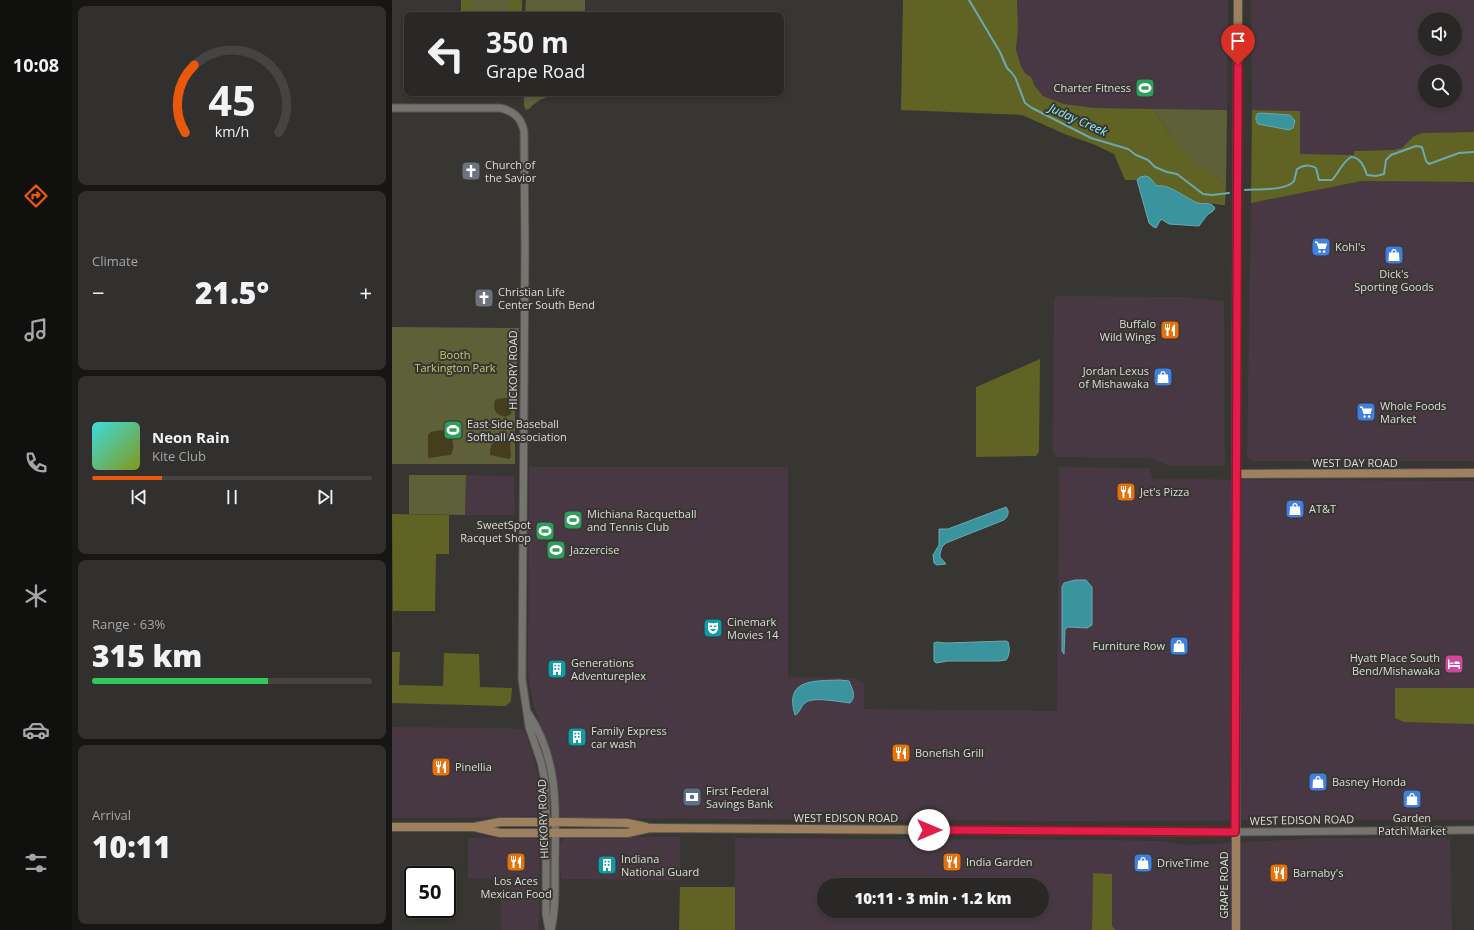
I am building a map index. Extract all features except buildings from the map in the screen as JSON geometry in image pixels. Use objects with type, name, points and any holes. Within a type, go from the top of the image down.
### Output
[{"type":"main road","name":"GRAPE ROAD","points":[[1236,930],[1235,832],[1238,0]]},
{"type":"main road","name":"WEST DAY ROAD","points":[[1236,474],[1474,473]]},
{"type":"main road","name":"WEST EDISON ROAD","points":[[474,827],[500,822],[556,822],[627,823],[650,828],[1235,832]]},
{"type":"main road","points":[[392,827],[474,827]]},
{"type":"main road","name":"WEST EDISON ROAD","points":[[474,827],[500,833],[627,833],[650,828]]},
{"type":"street","name":"HICKORY ROAD","points":[[392,108],[500,108],[513,113],[521,122],[524,138],[525,203],[522,679],[528,713],[528,727],[543,772],[546,794],[546,914],[550,930]]},
{"type":"street","name":"HICKORY ROAD","points":[[528,713],[536,725],[552,771],[555,793],[555,914],[550,930]]},
{"type":"street","name":"WEST EDISON ROAD","points":[[1235,832],[1474,830]]},
{"type":"shaded area","points":[[461,0],[472,0],[472,12],[461,12]]},
{"type":"shaded area","points":[[510,0],[522,0],[522,12],[510,12]]},
{"type":"shaded area","points":[[903,0],[1017,0],[1018,28],[1016,50],[1025,73],[1032,78],[1034,85],[1043,96],[1064,104],[1095,108],[1154,109],[1168,132],[1194,162],[1226,184],[1225,205],[1197,203],[1172,189],[1157,186],[1149,177],[1140,177],[1137,180],[1125,180],[1114,154],[1022,115],[901,110]]},
{"type":"shaded area","points":[[1017,0],[1228,0],[1227,110],[1095,108],[1064,104],[1043,96],[1034,85],[1032,78],[1025,73],[1016,50],[1018,28]]},
{"type":"shaded area","points":[[1251,0],[1474,0],[1474,132],[1422,133],[1414,136],[1402,148],[1394,150],[1354,151],[1354,155],[1300,154],[1300,111],[1252,110]]},
{"type":"shaded area","points":[[1252,110],[1300,111],[1300,154],[1354,155],[1354,151],[1394,150],[1402,148],[1414,136],[1422,133],[1474,132],[1474,182],[1362,181],[1251,203]],"holes":[[[1261,113],[1290,115],[1282,129],[1274,127]]]},
{"type":"shaded area","points":[[1362,181],[1474,182],[1474,461],[1251,461],[1247,457],[1251,203]]},
{"type":"shaded area","points":[[1058,296],[1183,297],[1224,301],[1225,465],[1171,466],[1148,458],[1057,457],[1053,453],[1054,299]]},
{"type":"shaded area","points":[[1040,359],[1039,452],[1036,456],[976,457],[976,387]]},
{"type":"shaded area","points":[[529,467],[788,467],[788,677],[853,678],[864,683],[864,709],[1057,711],[1059,467],[1149,468],[1153,479],[1474,481],[1474,820],[1058,821],[563,818],[559,813],[557,779],[533,703],[528,673]]},
{"type":"shaded area","points":[[466,475],[514,476],[515,515],[465,515]]},
{"type":"shaded area","points":[[392,514],[449,515],[449,554],[436,554],[435,611],[393,611],[393,637]]},
{"type":"shaded area","points":[[392,652],[400,652],[399,685],[443,686],[444,653],[479,654],[480,687],[512,688],[511,701],[506,706],[392,703]]},
{"type":"shaded area","points":[[1395,688],[1474,688],[1474,724],[1404,722],[1395,718]]},
{"type":"shaded area","points":[[392,727],[510,728],[524,730],[532,752],[538,776],[540,813],[536,816],[392,818]]},
{"type":"shaded area","points":[[535,837],[540,842],[539,930],[501,930],[501,879],[468,878],[468,838]]},
{"type":"shaded area","points":[[565,837],[680,837],[680,880],[562,879],[560,869],[560,843]]},
{"type":"shaded area","points":[[735,838],[1161,841],[1189,845],[1322,838],[1450,838],[1452,930],[1115,930],[1112,927],[1112,874],[1093,874],[1092,930],[735,930]]},
{"type":"shaded area","points":[[1093,873],[1112,874],[1112,926],[1115,930],[1092,930]]},
{"type":"shaded area","points":[[680,887],[735,887],[735,930],[679,930]]},
{"type":"green space","points":[[472,0],[510,0],[510,12],[472,12]]},
{"type":"green space","points":[[526,0],[585,0],[585,12],[525,12]]},
{"type":"green space","points":[[524,96],[554,96],[542,99],[526,110],[524,106]]},
{"type":"green space","points":[[1154,109],[1227,110],[1226,184],[1194,163],[1168,132]]},
{"type":"green space","name":"Booth Tarkington Park","points":[[392,327],[519,328],[515,395],[515,464],[392,464]]},
{"type":"green space","name":"East Side Baseball Softball Association","points":[[409,475],[466,475],[465,515],[409,514]]},
{"type":"sand","points":[[511,397],[513,398],[511,414],[506,417],[498,414],[494,407],[495,400]]},
{"type":"sand","points":[[441,430],[451,437],[453,447],[451,455],[430,458],[428,457],[428,435],[431,432]]},
{"type":"sand","points":[[499,438],[510,441],[511,457],[509,459],[490,455],[490,450],[494,441]]},
{"type":"water","points":[[1261,113],[1290,115],[1295,121],[1293,128],[1289,130],[1258,124],[1256,115]]},
{"type":"water","points":[[1140,177],[1149,177],[1157,186],[1166,187],[1198,203],[1209,204],[1215,208],[1207,215],[1199,226],[1169,224],[1161,219],[1156,228],[1149,223],[1137,180]]},
{"type":"water","points":[[1006,507],[1008,514],[1004,520],[946,543],[942,547],[940,557],[946,564],[937,565],[934,563],[933,555],[939,545],[939,529],[948,529]]},
{"type":"water","points":[[1075,580],[1086,580],[1092,587],[1092,625],[1087,628],[1068,627],[1065,629],[1064,654],[1062,651],[1062,587],[1064,583]]},
{"type":"water","points":[[937,642],[1008,642],[1009,654],[1006,660],[948,661],[936,663],[934,661],[934,643]]},
{"type":"water","points":[[839,680],[849,681],[854,695],[850,703],[820,700],[809,701],[803,705],[795,715],[793,703],[794,694],[797,688],[803,684],[811,682]]},
{"type":"waterway","name":"Juday Creek","points":[[969,0],[1000,52],[1007,68],[1015,77],[1025,103],[1091,138],[1128,149],[1136,155],[1148,160],[1155,167],[1177,174],[1203,194],[1212,195],[1229,193]]},
{"type":"waterway","name":"Juday Creek","points":[[1245,190],[1271,189],[1285,186],[1294,181],[1297,169],[1306,166],[1316,168],[1319,180],[1332,180],[1345,162],[1351,157],[1359,160],[1367,175],[1376,176],[1384,174],[1386,160],[1391,155],[1416,146],[1422,147],[1426,161],[1429,164],[1459,153],[1474,152]]},
{"type":"place","name":"Charter Fitness","points":[[1145,88]]},
{"type":"place","name":"Church of the Savior","points":[[471,171]]},
{"type":"place","name":"Kohl's","points":[[1321,247]]},
{"type":"place","name":"Dick's Sporting Goods","points":[[1394,255]]},
{"type":"place","name":"Christian Life Center South Bend","points":[[484,298]]},
{"type":"place","name":"Buffalo Wild Wings","points":[[1170,330]]},
{"type":"place","name":"Jordan Lexus of Mishawaka","points":[[1163,377]]},
{"type":"place","name":"Whole Foods Market","points":[[1366,412]]},
{"type":"place","name":"East Side Baseball Softball Association","points":[[453,430]]},
{"type":"place","name":"Jet's Pizza","points":[[1126,492]]},
{"type":"place","name":"AT&T","points":[[1295,509]]},
{"type":"place","name":"Michiana Racquetball and Tennis Club","points":[[573,520]]},
{"type":"place","name":"SweetSpot Racquet Shop","points":[[545,531]]},
{"type":"place","name":"Jazzercise","points":[[556,550]]},
{"type":"place","name":"Cinemark Movies 14","points":[[713,628]]},
{"type":"place","name":"Furniture Row","points":[[1179,646]]},
{"type":"place","name":"Hyatt Place South Bend/Mishawaka","points":[[1454,664]]},
{"type":"place","name":"Generations Adventureplex","points":[[557,669]]},
{"type":"place","name":"Family Express car wash","points":[[577,737]]},
{"type":"place","name":"Bonefish Grill","points":[[901,753]]},
{"type":"place","name":"Pinellia","points":[[441,767]]},
{"type":"place","name":"Basney Honda","points":[[1318,782]]},
{"type":"place","name":"First Federal Savings Bank","points":[[692,797]]},
{"type":"place","name":"Garden Patch Market","points":[[1412,799]]},
{"type":"place","name":"Los Aces Mexican Food","points":[[516,862]]},
{"type":"place","name":"India Garden","points":[[952,862]]},
{"type":"place","name":"DriveTime","points":[[1143,863]]},
{"type":"place","name":"Indiana National Guard","points":[[607,865]]},
{"type":"place","name":"Barnaby's","points":[[1279,873]]},
{"type":"route","points":[[929,830],[1235,832],[1238,65]]}]
